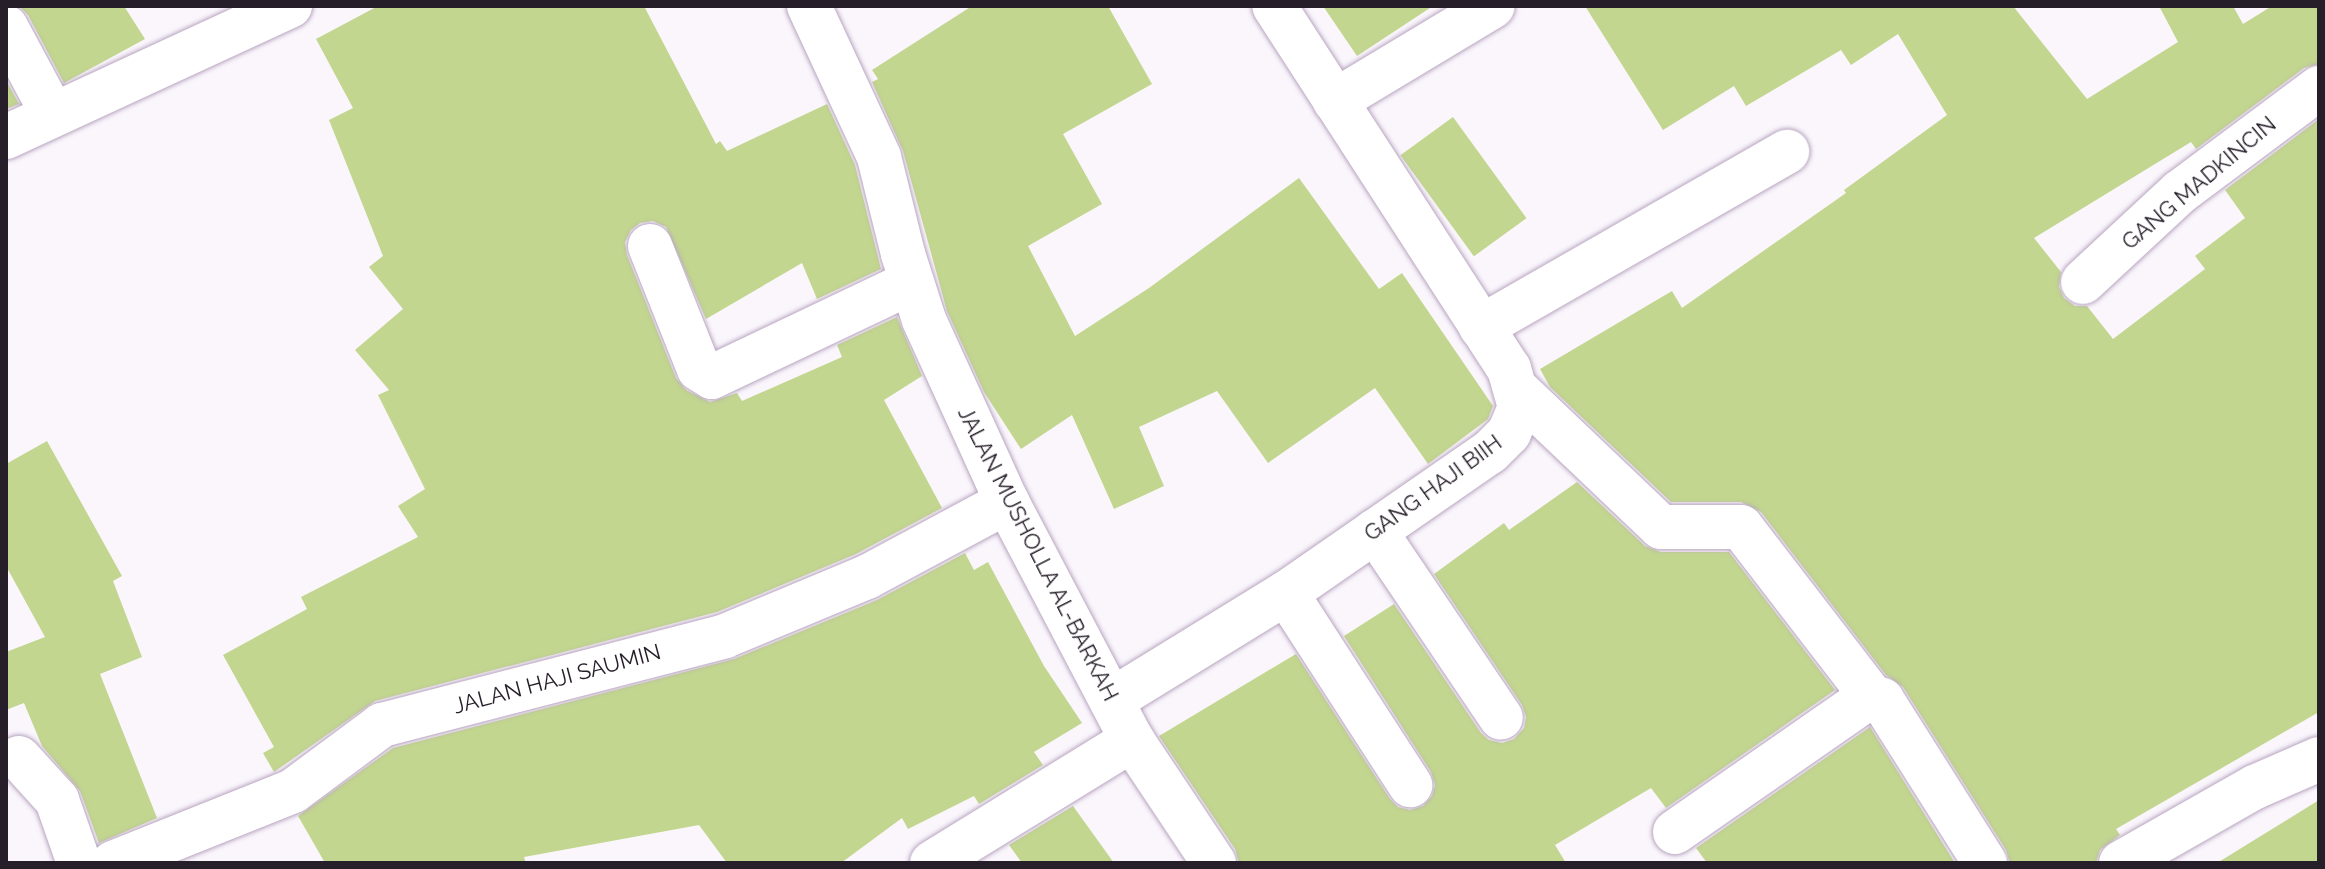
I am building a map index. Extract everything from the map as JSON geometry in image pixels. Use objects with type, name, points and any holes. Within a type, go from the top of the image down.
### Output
[{"type":"street","points":[[6,137],[52,113],[290,6]]},
{"type":"street","name":"JALAN MUSHOLLA AL-BARKAH","points":[[809,6],[879,157],[924,320],[1007,502],[1132,740],[1214,863]]},
{"type":"street","points":[[1274,6],[1509,369],[1516,389],[1661,527],[1741,527],[1871,696],[1882,700],[1985,863]]},
{"type":"street","points":[[1335,101],[1493,6]]},
{"type":"street","points":[[6,27],[52,113]]},
{"type":"street","name":"GANG MADKINCIN","points":[[2083,282],[2180,192],[2319,88]]},
{"type":"street","points":[[1481,327],[1787,152]]},
{"type":"street","points":[[650,246],[699,369],[712,377],[912,282]]},
{"type":"street","name":"GANG HAJI BIIH","points":[[1112,700],[1286,593],[1490,452],[1509,433],[1520,407],[1516,389]]},
{"type":"street","name":"JALAN HAJI SAUMIN","points":[[113,863],[293,791],[382,725],[725,636],[867,577],[1007,502]]},
{"type":"street","points":[[1375,531],[1501,718]]},
{"type":"street","points":[[1286,593],[1410,785]]},
{"type":"street","points":[[1675,832],[1871,696]]},
{"type":"street","points":[[932,863],[1132,740]]},
{"type":"street","points":[[19,758],[57,800],[79,863]]},
{"type":"street","points":[[2121,863],[2255,787],[2319,759]]},
{"type":"building","points":[[19,6],[124,6],[145,39],[64,83],[28,15]]},
{"type":"building","points":[[378,6],[644,6],[716,144],[720,141],[727,151],[827,104],[855,165],[881,269],[817,299],[802,263],[706,319],[666,227],[653,221],[640,223],[631,230],[625,242],[627,255],[676,378],[686,390],[710,402],[737,393],[742,401],[842,357],[837,345],[897,317],[922,376],[884,400],[942,508],[856,554],[717,612],[375,701],[274,772],[263,753],[274,747],[223,655],[307,609],[301,597],[418,537],[398,506],[425,489],[378,395],[389,390],[355,350],[403,309],[369,267],[383,256],[329,120],[353,108],[316,39]]},
{"type":"building","points":[[972,6],[1108,6],[1152,84],[1063,134],[1102,204],[1028,246],[1075,336],[1149,288],[1299,178],[1379,289],[1402,273],[1493,406],[1488,419],[1428,464],[1375,388],[1268,463],[1217,391],[1139,427],[1164,486],[1114,509],[1072,415],[1021,449],[984,392],[947,311],[903,151],[872,82],[878,79],[872,70]]},
{"type":"building","points":[[1323,6],[1433,6],[1357,56]]},
{"type":"building","points":[[1585,6],[2013,6],[2087,99],[2178,42],[2159,6],[2233,6],[2243,24],[2272,6],[2319,6],[2319,64],[2304,68],[2196,149],[2191,142],[2034,238],[2061,272],[2059,287],[2064,298],[2075,306],[2087,306],[2113,339],[2205,269],[2195,256],[2245,218],[2225,190],[2319,119],[2319,712],[2116,829],[2120,835],[2100,850],[2096,863],[2010,863],[2006,850],[1903,687],[1886,675],[1761,512],[1741,502],[1671,502],[1550,387],[1540,369],[1672,291],[1682,308],[1846,193],[1844,190],[1947,115],[1898,34],[1851,65],[1841,50],[1746,106],[1734,86],[1663,130]]},
{"type":"building","points":[[6,80],[19,104],[6,109]]},
{"type":"building","points":[[1453,117],[1526,218],[1474,256],[1400,155]]},
{"type":"building","points":[[47,441],[122,576],[113,581],[142,657],[100,674],[157,818],[99,843],[80,791],[42,746],[24,703],[6,710],[6,652],[45,637],[6,566],[6,464]]},
{"type":"building","points":[[1577,482],[1645,546],[1661,552],[1729,552],[1835,690],[1666,808],[1651,788],[1555,845],[1566,863],[1239,863],[1235,849],[1159,736],[1296,654],[1390,799],[1398,807],[1410,810],[1423,806],[1432,796],[1435,785],[1431,772],[1344,636],[1394,604],[1481,733],[1489,740],[1502,743],[1514,739],[1524,728],[1526,717],[1522,705],[1434,574],[1504,523],[1509,530]]},
{"type":"building","points":[[965,553],[974,570],[988,562],[1044,666],[1082,723],[1034,752],[1043,765],[979,804],[974,796],[908,829],[902,818],[841,863],[727,863],[699,825],[524,857],[526,863],[325,863],[298,816],[393,748],[734,659],[877,600]]},
{"type":"building","points":[[1870,727],[1955,863],[1707,863],[1696,848]]},
{"type":"building","points":[[2319,800],[2319,863],[2217,863]]},
{"type":"building","points":[[1073,806],[1114,863],[1022,863],[1009,845]]}]
